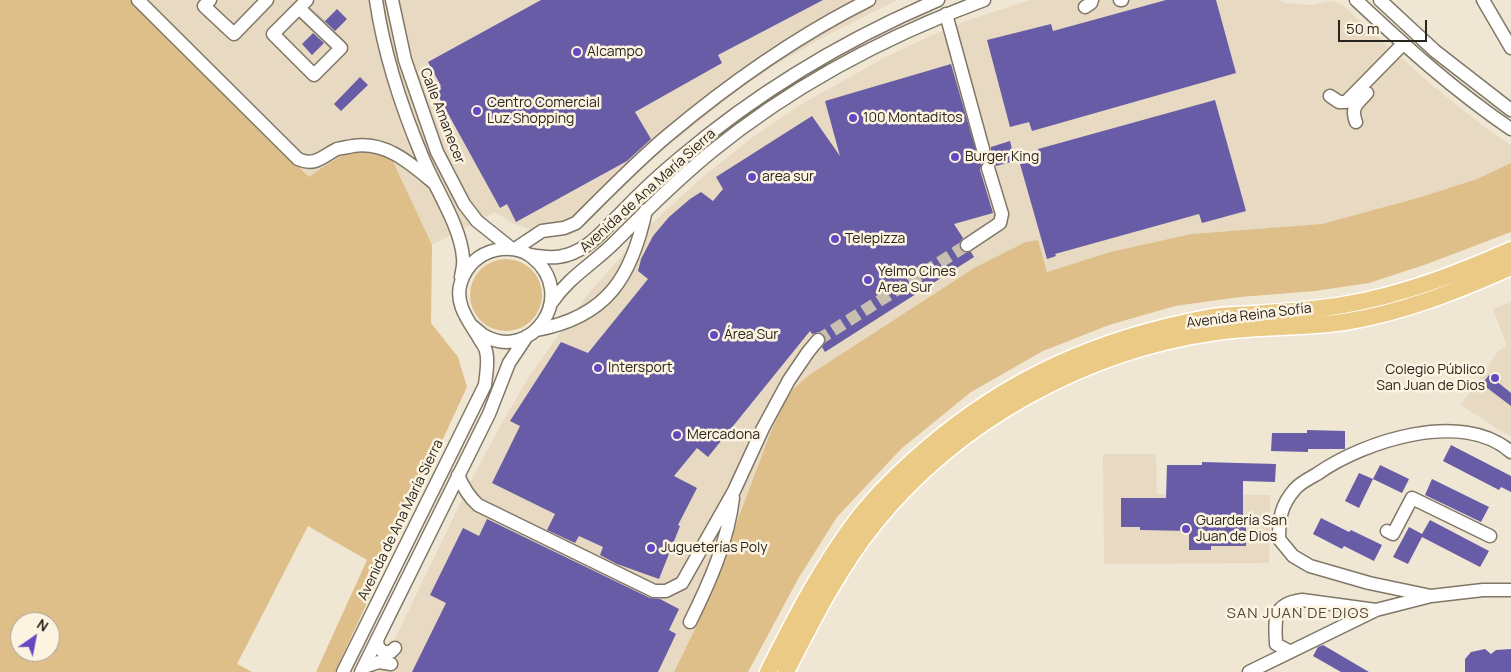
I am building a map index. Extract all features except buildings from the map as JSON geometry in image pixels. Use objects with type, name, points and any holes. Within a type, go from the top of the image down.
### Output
[{"type":"main road","name":"Avenida Reina Sofía","points":[[768,672],[812,588],[835,551],[862,514],[897,475],[937,440],[976,410],[1025,379],[1076,355],[1129,336],[1215,317],[1342,305],[1391,296],[1480,264],[1511,250]]},
{"type":"main road","name":"Avenida Reina Sofía","points":[[786,672],[826,596],[874,524],[948,450],[986,422],[1034,392],[1083,369],[1136,349],[1217,332],[1344,322],[1397,310],[1441,296],[1511,267]]},
{"type":"street","points":[[138,0],[298,159],[305,162],[314,162],[339,149],[362,145],[378,147],[393,152],[434,183]]},
{"type":"street","points":[[210,0],[204,6],[234,34],[267,0]]},
{"type":"street","points":[[376,0],[389,64],[411,130],[458,235],[464,258],[461,283]]},
{"type":"street","name":"Calle Amanecer","points":[[392,0],[405,60],[437,152],[464,204],[477,222],[514,249]]},
{"type":"street","points":[[514,249],[542,231],[564,228],[576,223],[666,136],[702,108],[755,68],[842,14],[869,0]]},
{"type":"street","name":"Avenida de Ana María Sierra","points":[[343,672],[484,385],[488,366],[486,350],[464,316],[460,306],[459,294],[466,271],[474,260],[498,249],[514,249],[528,254],[551,258],[569,255],[587,246],[672,164],[744,108],[826,54],[938,0]]},
{"type":"street","name":"Avenida de Ana María Sierra","points":[[362,669],[489,414],[509,363],[532,333],[544,322],[552,302],[568,281],[598,258],[646,210],[712,151],[754,120],[794,93],[865,52],[946,14],[984,0]]},
{"type":"street","points":[[1356,0],[1455,88],[1511,129]]},
{"type":"street","points":[[1380,0],[1435,51],[1511,110]]},
{"type":"street","points":[[1483,0],[1511,48]]},
{"type":"street","points":[[303,4],[341,48],[314,75],[273,34],[303,4]]},
{"type":"street","points":[[946,14],[983,149]]},
{"type":"street","points":[[1330,96],[1339,102],[1346,102],[1406,46]]},
{"type":"street","points":[[1356,122],[1353,114],[1354,108],[1406,46]]},
{"type":"street","points":[[967,245],[1000,223],[1002,214],[988,168]]},
{"type":"street","points":[[471,325],[483,335],[498,340],[513,341],[573,320],[600,303],[616,287],[631,263],[646,210]]},
{"type":"street","name":"Avenida de Ana María Sierra","points":[[528,254],[540,263],[548,274],[552,288],[552,302]]},
{"type":"street","points":[[458,475],[470,498],[478,505],[654,591],[666,591],[682,583],[734,490],[776,404],[794,372],[818,340]]},
{"type":"street","points":[[1431,596],[1369,583],[1310,566],[1294,556],[1279,539],[1279,517],[1286,501],[1296,488],[1334,462],[1365,449],[1400,438],[1432,432],[1459,431],[1480,435],[1501,443],[1511,452]]},
{"type":"street","points":[[690,622],[731,517],[734,490]]},
{"type":"street","points":[[1387,531],[1393,534],[1412,498],[1490,536]]},
{"type":"street","points":[[1249,672],[1376,610],[1431,596],[1483,590],[1511,590]]},
{"type":"street","points":[[1290,652],[1276,644],[1275,621],[1277,612],[1283,605],[1291,601],[1317,601],[1376,610]]},
{"type":"street","points":[[377,640],[378,647],[383,652],[390,652],[395,648]]},
{"type":"street","points":[[362,669],[379,662],[391,664]]},
{"type":"shaded area","points":[[0,0],[131,0],[309,177],[334,160],[348,154],[367,153],[392,159],[432,245],[431,323],[458,357],[467,387],[335,672],[316,672],[367,560],[308,526],[237,664],[252,672],[0,672]]},
{"type":"shaded area","name":"Centro Comercial Luz Shopping","points":[[131,0],[897,0],[820,39],[775,65],[733,94],[658,154],[579,231],[566,236],[548,235],[512,223],[495,212],[432,245],[392,159],[378,154],[344,155],[309,177]]},
{"type":"shaded area","name":"Área Sur","points":[[1030,0],[1279,0],[1284,3],[1311,5],[1331,1],[1341,4],[1434,87],[1483,126],[1511,145],[1511,163],[1477,179],[1421,197],[1322,224],[1191,234],[1110,252],[1047,272],[1037,240],[974,268],[809,375],[793,389],[771,431],[714,583],[695,629],[674,672],[379,672],[471,481],[530,375],[588,294],[645,230],[699,180],[753,137],[800,105],[884,58],[926,38],[969,20]]},
{"type":"shaded area","points":[[1511,163],[1511,232],[1427,264],[1369,283],[1315,291],[1240,297],[1175,306],[1109,325],[1043,351],[971,392],[901,449],[837,517],[798,579],[748,672],[674,672],[695,629],[714,583],[771,431],[793,389],[809,375],[974,268],[1026,242],[1038,240],[1047,272],[1110,252],[1191,234],[1322,224],[1421,197],[1477,179]]},
{"type":"shaded area","points":[[506,259],[526,265],[536,275],[542,295],[536,315],[526,325],[506,331],[486,325],[476,315],[470,295],[476,275],[486,265]]},
{"type":"shaded area","name":"Colegio Público San Juan de Dios","points":[[1511,302],[1511,436],[1461,405],[1498,351],[1507,346],[1493,309]]},
{"type":"shaded area","name":"Guardería San Juan de Dios","points":[[1103,454],[1156,454],[1157,494],[1270,495],[1269,563],[1104,564]]},
{"type":"tunnel","points":[[983,149],[988,168]]},
{"type":"tunnel","points":[[818,340],[967,245]]},
{"type":"place","name":"Alcampo","points":[[577,52]]},
{"type":"place","name":"Centro Comercial Luz Shopping","points":[[477,111]]},
{"type":"place","name":"100 Montaditos","points":[[853,118]]},
{"type":"place","name":"Burger King","points":[[955,157]]},
{"type":"place","name":"area sur","points":[[752,177]]},
{"type":"place","name":"Telepizza","points":[[835,239]]},
{"type":"place","name":"Yelmo Cines Area Sur","points":[[868,280]]},
{"type":"place","name":"Área Sur","points":[[714,335]]},
{"type":"place","name":"Intersport","points":[[598,368]]},
{"type":"place","name":"Colegio Público San Juan de Dios","points":[[1495,378]]},
{"type":"place","name":"Mercadona","points":[[677,435]]},
{"type":"place","name":"Guardería San Juan de Dios","points":[[1186,529]]},
{"type":"place","name":"Jugueterías Poly","points":[[651,548]]},
{"type":"district","name":"SAN JUAN DE DIOS","points":[[1298,614]]}]
